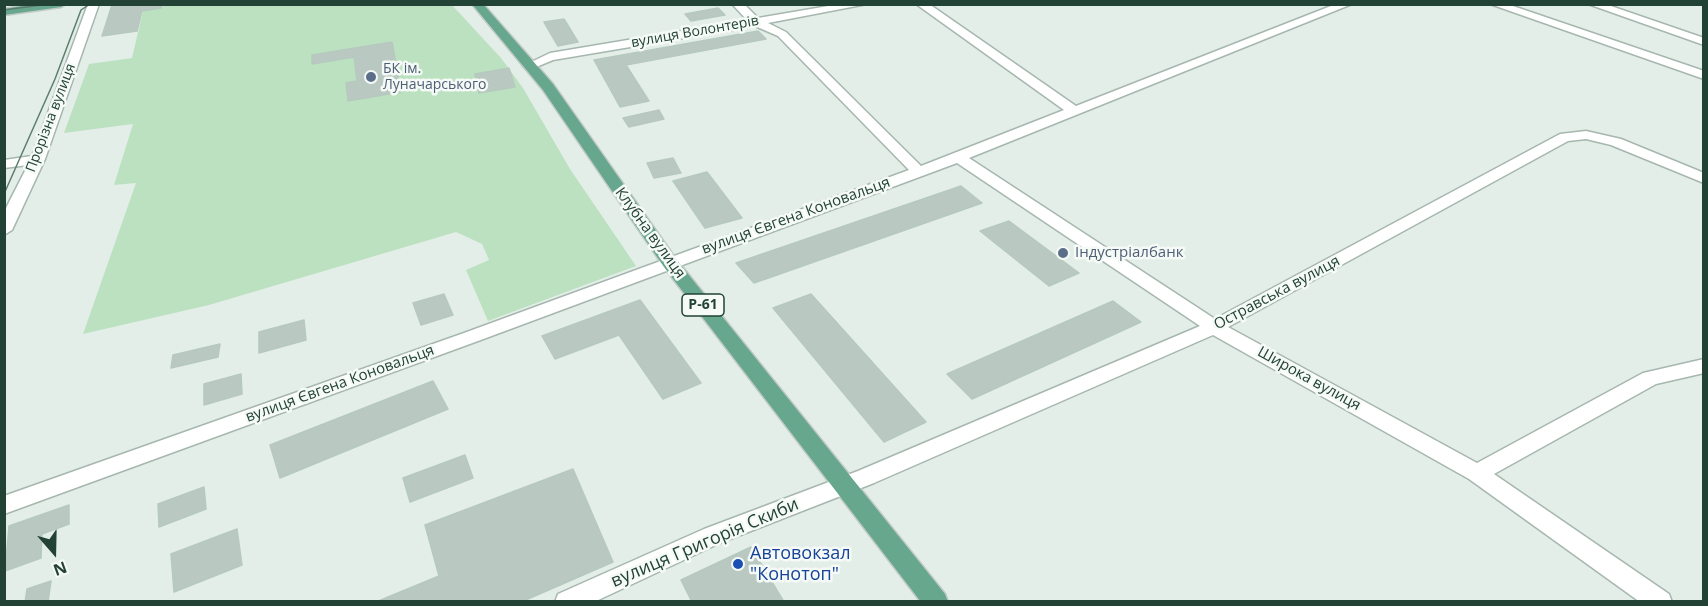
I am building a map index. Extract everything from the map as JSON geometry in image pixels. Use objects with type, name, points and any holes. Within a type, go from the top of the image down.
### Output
[{"type":"main road","points":[[4,12],[61,4]]},
{"type":"main road","name":"Клубна вулиця","points":[[477,4],[548,87],[670,262],[936,602]]},
{"type":"street","name":"Прорізна вулиця","points":[[4,230],[38,159],[94,4]]},
{"type":"street","points":[[737,4],[756,22],[782,34],[918,171]]},
{"type":"street","name":"вулиця Волонтерів","points":[[529,66],[550,57],[862,4]]},
{"type":"street","points":[[921,4],[1074,111]]},
{"type":"street","name":"вулиця Євгена Коновальця","points":[[4,505],[958,157],[1347,4]]},
{"type":"street","points":[[1495,4],[1704,75]]},
{"type":"street","points":[[1593,4],[1704,42]]},
{"type":"street","name":"Остравська вулиця","points":[[844,485],[1214,327],[1565,137],[1586,135],[1616,142],[1704,179]]},
{"type":"street","name":"Широка вулиця","points":[[958,157],[1214,327],[1478,474],[1660,602]]},
{"type":"street","points":[[4,165],[38,159]]},
{"type":"street","points":[[1478,474],[1650,378],[1704,366]]},
{"type":"street","name":"вулиця Григорія Скиби","points":[[567,602],[712,536],[844,485]]},
{"type":"green space","points":[[163,5],[452,5],[501,58],[523,88],[570,169],[636,266],[488,321],[466,270],[489,260],[482,244],[456,232],[209,305],[83,334],[136,183],[114,185],[133,124],[64,133],[89,64],[132,58],[143,11],[162,8]]},
{"type":"building","points":[[162,4],[161,8],[142,11],[137,31],[102,36],[112,5]]},
{"type":"building","points":[[718,8],[725,15],[691,21],[685,14]]},
{"type":"building","points":[[564,19],[578,42],[558,46],[544,22]]},
{"type":"building","points":[[758,31],[766,39],[626,65],[649,101],[620,107],[594,60]]},
{"type":"building","points":[[392,42],[401,92],[348,101],[346,83],[357,81],[354,57],[312,64],[312,55]]},
{"type":"building","points":[[509,68],[515,87],[479,93],[475,74]]},
{"type":"building","points":[[659,110],[664,119],[629,127],[623,118]]},
{"type":"building","points":[[673,158],[681,173],[654,178],[647,163]]},
{"type":"building","points":[[707,172],[742,218],[705,228],[673,181]]},
{"type":"building","points":[[961,186],[982,203],[754,283],[736,263]]},
{"type":"building","points":[[1009,221],[1079,273],[1049,286],[980,231]]},
{"type":"building","points":[[444,294],[453,315],[421,325],[413,303]]},
{"type":"building","points":[[811,294],[926,422],[884,442],[773,308]]},
{"type":"building","points":[[640,300],[701,383],[663,399],[619,335],[555,359],[542,336]]},
{"type":"building","points":[[1113,301],[1141,322],[972,399],[947,374]]},
{"type":"building","points":[[304,320],[306,340],[259,353],[259,332]]},
{"type":"building","points":[[220,344],[218,357],[171,368],[173,355]]},
{"type":"building","points":[[241,374],[242,394],[204,405],[204,384]]},
{"type":"building","points":[[433,381],[448,409],[280,478],[270,445]]},
{"type":"building","points":[[465,455],[473,478],[410,502],[403,478]]},
{"type":"building","points":[[573,469],[613,562],[521,602],[376,602],[439,576],[425,525]]},
{"type":"building","points":[[204,487],[206,509],[159,527],[158,504]]},
{"type":"building","points":[[69,505],[69,524],[42,534],[41,558],[5,571],[9,526]]},
{"type":"building","points":[[237,529],[242,565],[174,592],[171,554]]},
{"type":"building","name":"Автовокзал \"Конотоп\"","points":[[751,547],[784,602],[692,602],[681,580]]},
{"type":"building","points":[[51,581],[48,602],[25,602],[27,589]]},
{"type":"tram line","points":[[4,10],[49,4]]},
{"type":"tram line","points":[[4,194],[55,79],[81,10],[90,4]]},
{"type":"place","name":"БК ім. Луначарського","points":[[371,77]]},
{"type":"place","name":"Індустріалбанк","points":[[1063,253]]},
{"type":"place","name":"Автовокзал \"Конотоп\"","points":[[738,564]]}]
